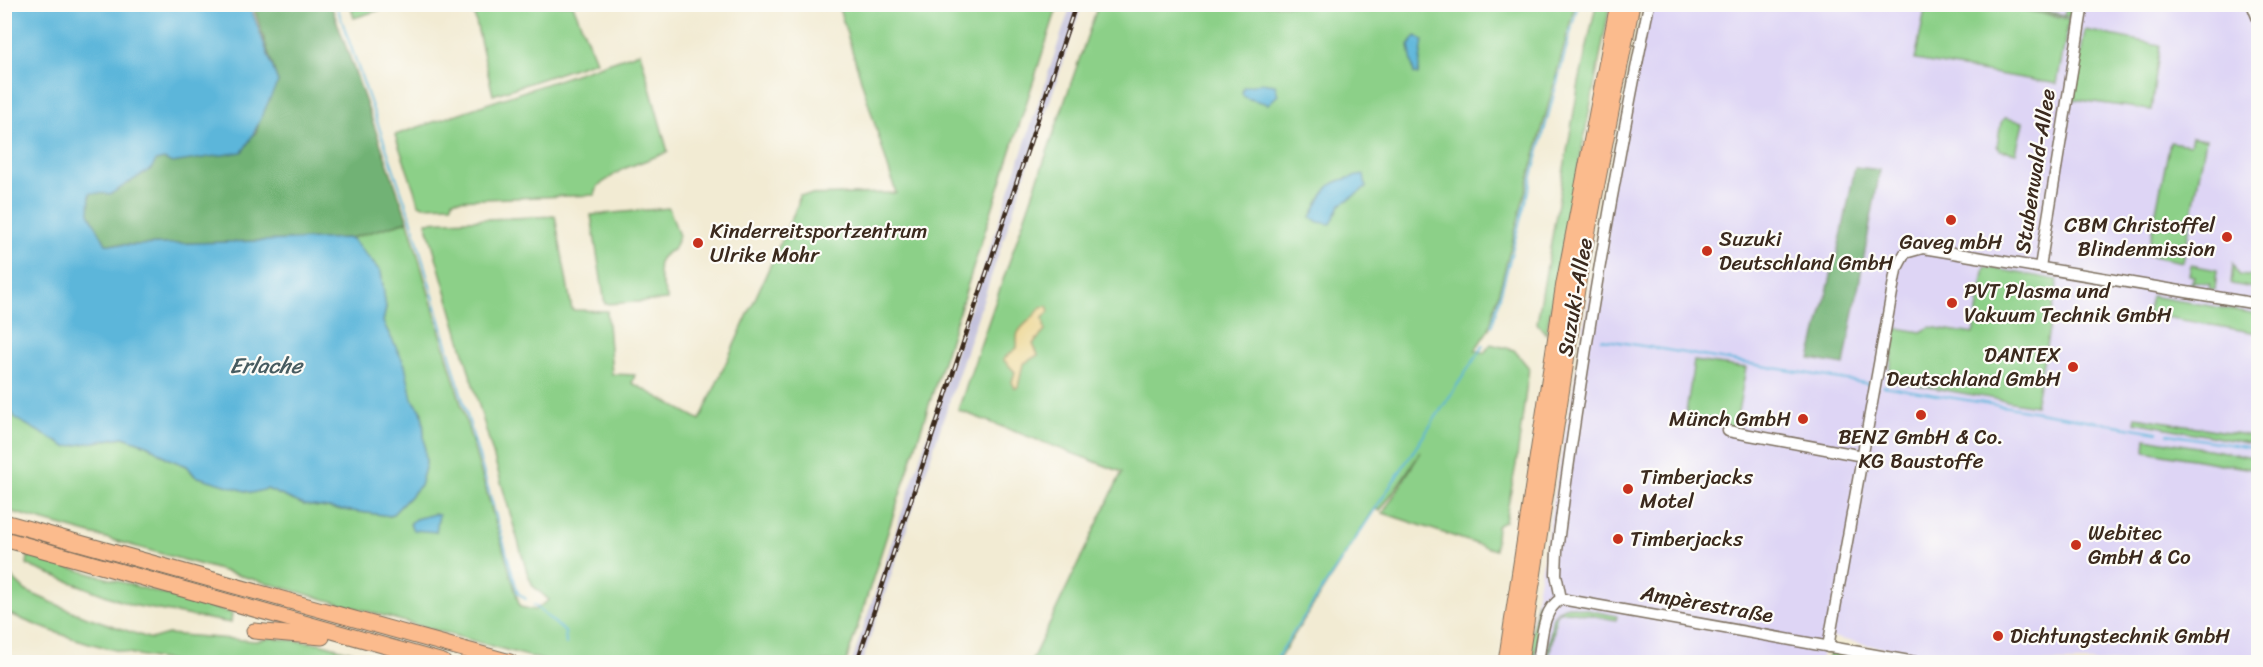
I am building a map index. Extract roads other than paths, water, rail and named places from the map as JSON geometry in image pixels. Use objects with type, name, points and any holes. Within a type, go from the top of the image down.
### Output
[{"type":"highway","points":[[1506,663],[1564,284],[1618,4]]},
{"type":"highway","points":[[1520,663],[1579,276],[1632,4]]},
{"type":"highway","points":[[4,522],[510,663]]},
{"type":"highway","points":[[4,539],[443,663]]},
{"type":"highway","points":[[254,631],[315,635],[360,646],[372,642]]},
{"type":"street","name":"Suzuki-Allee","points":[[1561,599],[1556,574],[1557,551],[1574,418],[1649,4]]},
{"type":"street","name":"Stubenwald-Allee","points":[[2083,4],[2040,267],[2259,304]]},
{"type":"street","points":[[2252,4],[2259,19]]},
{"type":"street","points":[[1828,646],[1896,270],[1905,253],[1923,248],[2040,267]]},
{"type":"street","points":[[1728,431],[1863,456]]},
{"type":"street","name":"Ampèrestraße","points":[[1561,599],[1915,663]]},
{"type":"street","points":[[1538,663],[1548,613],[1553,603],[1561,599]]},
{"type":"water","name":"Erlache","points":[[5,4],[250,5],[278,82],[257,127],[242,152],[172,163],[164,159],[156,161],[151,169],[111,194],[90,193],[89,213],[106,244],[351,238],[381,272],[386,308],[383,322],[405,365],[412,399],[421,410],[423,420],[426,464],[420,486],[391,516],[304,505],[267,489],[252,493],[195,476],[187,466],[169,459],[147,445],[123,437],[66,447],[16,419],[8,406],[5,408]]},
{"type":"water","points":[[1416,36],[1423,40],[1418,75],[1414,74],[1409,46]]},
{"type":"water","points":[[1261,83],[1275,85],[1278,95],[1268,104],[1246,98],[1242,94],[1243,87]]},
{"type":"water","points":[[1364,175],[1366,188],[1340,205],[1331,224],[1318,222],[1311,217],[1325,191],[1335,182]]},
{"type":"water","points":[[434,514],[439,515],[436,532],[413,530],[410,524],[415,519]]},
{"type":"waterway","points":[[336,4],[411,219],[518,593],[526,599]]},
{"type":"waterway","points":[[1492,326],[1578,4]]},
{"type":"waterway","points":[[1601,339],[1870,384]]},
{"type":"waterway","points":[[1274,662],[1483,346]]},
{"type":"waterway","points":[[1883,386],[2157,432]]},
{"type":"waterway","points":[[2168,434],[2258,449]]},
{"type":"waterway","points":[[534,605],[565,632],[566,644]]},
{"type":"railway","points":[[857,662],[1076,4]]},
{"type":"place","name":"Gaveg mbH","points":[[1951,220]]},
{"type":"place","name":"CBM Christoffel Blindenmission","points":[[2227,237]]},
{"type":"place","name":"Kinderreitsportzentrum Ulrike Mohr","points":[[698,243]]},
{"type":"place","name":"Suzuki Deutschland GmbH","points":[[1707,251]]},
{"type":"place","name":"PVT Plasma und Vakuum Technik GmbH","points":[[1952,303]]},
{"type":"place","name":"DANTEX Deutschland GmbH","points":[[2073,367]]},
{"type":"place","name":"BENZ GmbH & Co. KG Baustoffe","points":[[1921,415]]},
{"type":"place","name":"Münch GmbH","points":[[1803,419]]},
{"type":"place","name":"Timberjacks Motel","points":[[1628,489]]},
{"type":"place","name":"Timberjacks","points":[[1618,539]]},
{"type":"place","name":"Webitec GmbH & Co","points":[[2076,545]]},
{"type":"place","name":"Dichtungstechnik GmbH","points":[[1998,636]]}]
